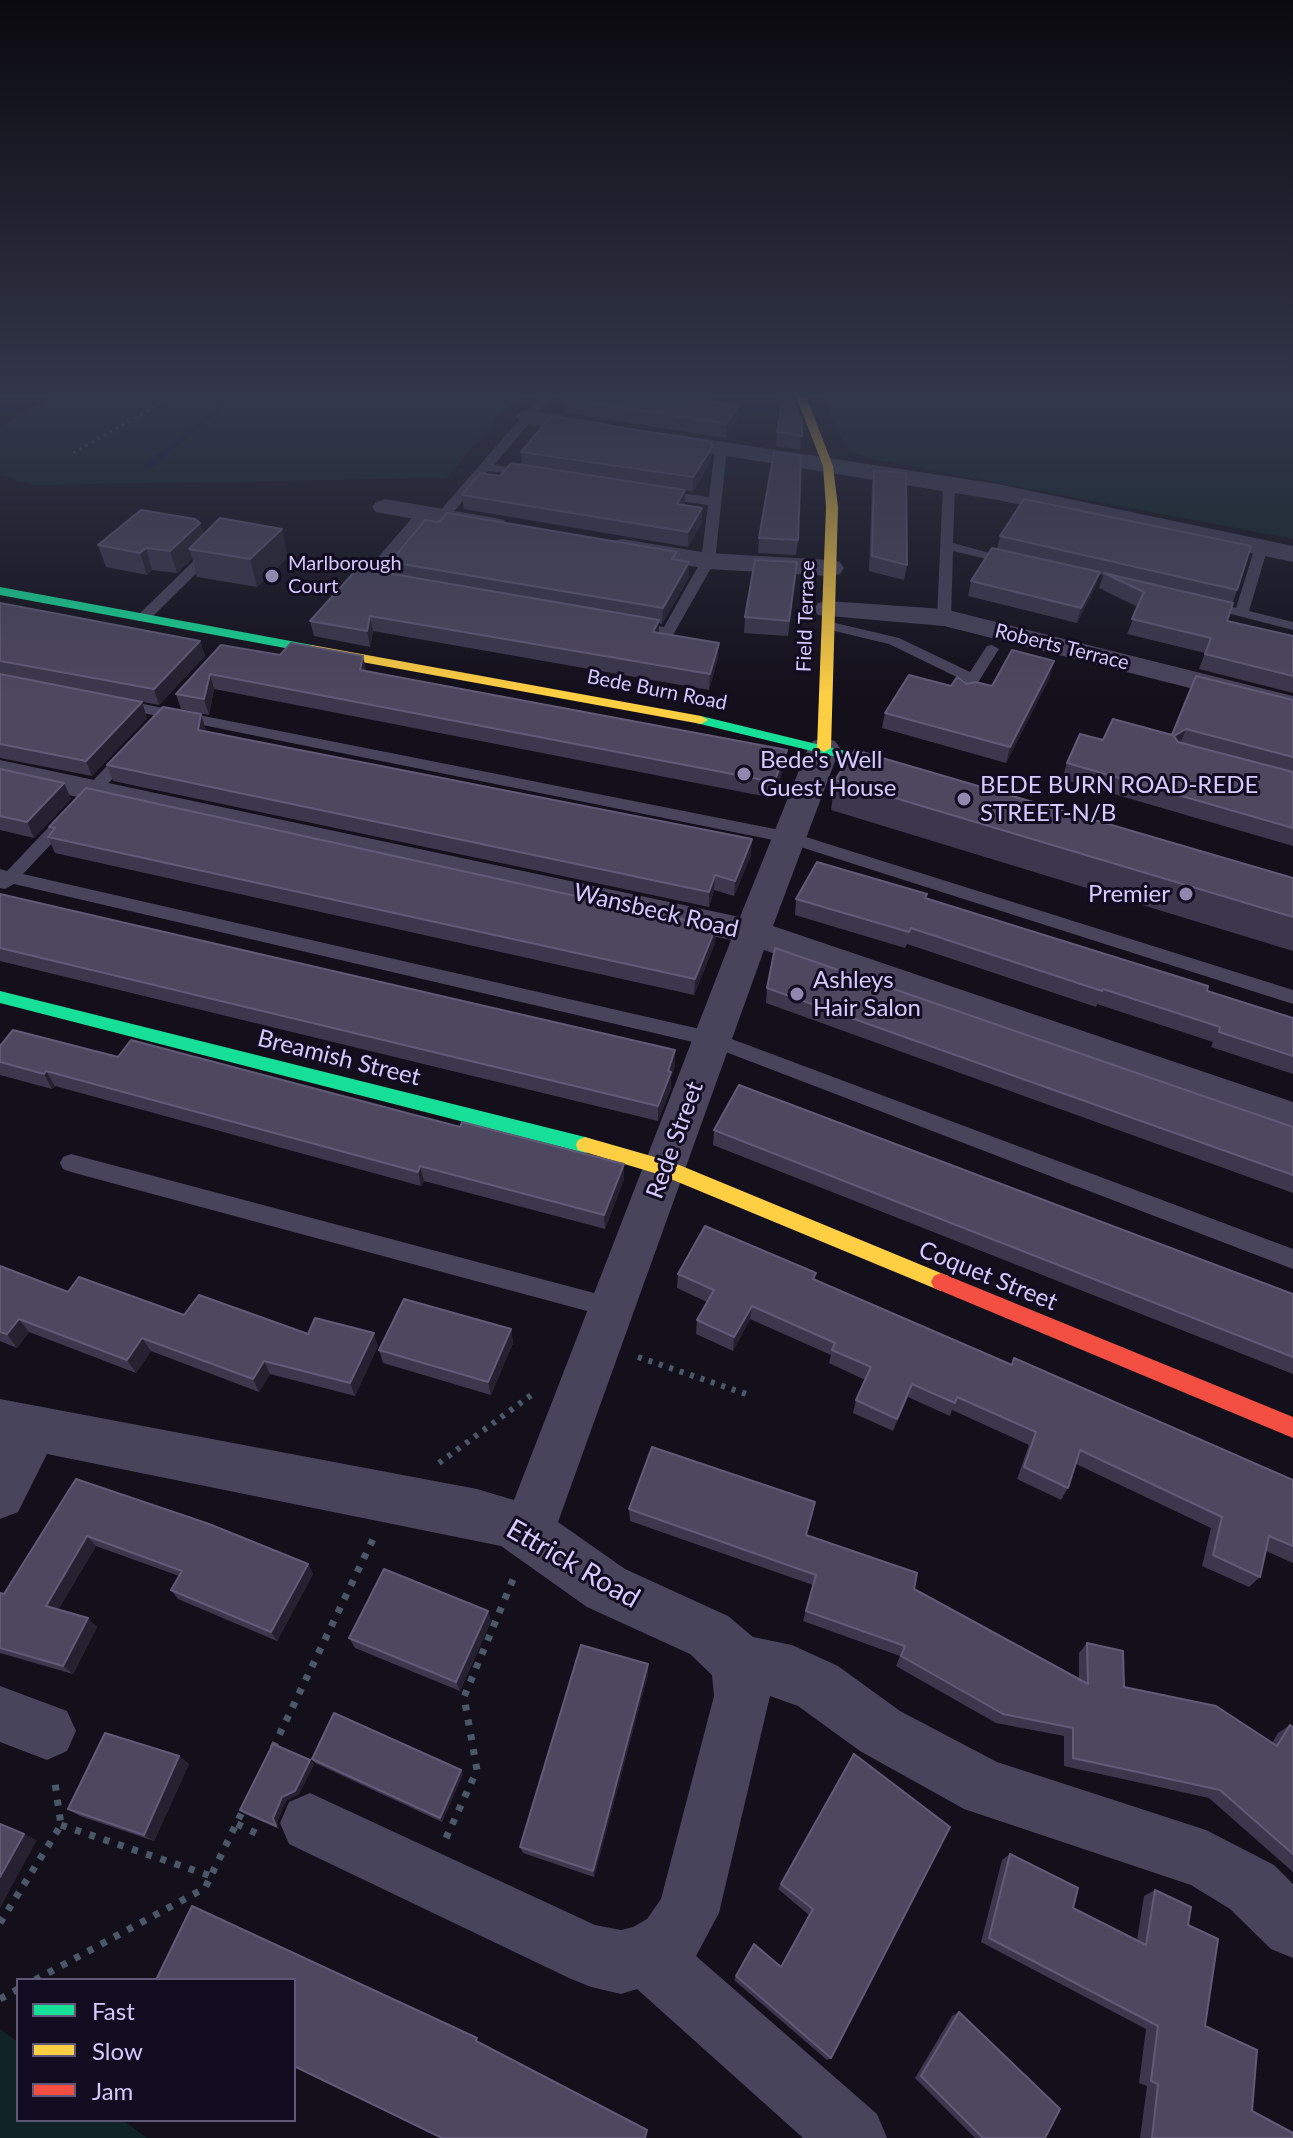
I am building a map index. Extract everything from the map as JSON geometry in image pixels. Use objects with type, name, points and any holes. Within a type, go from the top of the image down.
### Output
[{"type":"street","name":"Field Terrace","points":[[824,748],[831,496]]},
{"type":"street","points":[[1003,496],[1293,554]]},
{"type":"street","points":[[385,507],[520,530]]},
{"type":"street","points":[[598,543],[708,561],[830,568]]},
{"type":"street","name":"Bede Burn Road","points":[[0,591],[143,618],[232,640],[699,720],[824,748],[929,777]]},
{"type":"street","name":"Roberts Terrace","points":[[828,617],[944,618],[1293,705]]},
{"type":"street","name":"Rede Street","points":[[528,1532],[824,748]]},
{"type":"street","name":"Wansbeck Road","points":[[0,770],[752,932],[1293,1119]]},
{"type":"street","name":"Breamish Street","points":[[3,1002],[554,1137],[665,1168]]},
{"type":"street","name":"Coquet Street","points":[[665,1168],[1293,1428]]},
{"type":"street","name":"Ettrick Road","points":[[0,1494],[17,1425],[477,1514],[528,1532],[606,1588],[709,1635],[739,1662]]},
{"type":"street","points":[[310,1823],[591,1956],[621,1962],[646,1955],[669,1941],[688,1913],[742,1696],[739,1662],[792,1673],[818,1686],[880,1731],[985,1788],[1206,1860],[1252,1887],[1293,1927]]},
{"type":"street","points":[[646,1955],[853,2138]]},
{"type":"lane","points":[[397,584],[367,579],[454,496]]},
{"type":"lane","points":[[675,496],[714,502]]},
{"type":"lane","points":[[623,624],[668,632],[708,561],[715,496]]},
{"type":"lane","points":[[944,618],[949,496]]},
{"type":"lane","points":[[143,618],[218,545],[205,534]]},
{"type":"lane","points":[[947,546],[1025,564]]},
{"type":"lane","points":[[1241,614],[1261,547]]},
{"type":"lane","points":[[1195,603],[1293,626]]},
{"type":"lane","points":[[828,617],[894,641],[969,685],[992,649]]},
{"type":"lane","points":[[105,701],[159,719],[790,838],[1293,997]]},
{"type":"lane","points":[[4,881],[159,719]]},
{"type":"lane","points":[[4,881],[713,1039],[1293,1259]]},
{"type":"lane","points":[[71,1163],[613,1308]]},
{"type":"path","points":[[271,1753],[393,1497]]},
{"type":"path","points":[[427,1879],[477,1770],[464,1697],[519,1564],[528,1532]]},
{"type":"path","points":[[24,1723],[61,1825]]},
{"type":"path","points":[[39,1978],[205,1888],[250,1795]]},
{"type":"path","points":[[61,1825],[211,1876]]},
{"type":"path","points":[[0,1923],[61,1825]]},
{"type":"green space","points":[[1066,496],[1293,496],[1293,539]]},
{"type":"green space","points":[[0,2029],[16,2041],[16,2122],[126,2122],[147,2138],[0,2138]]},
{"type":"building","points":[[467,496],[682,496],[677,504],[702,508],[688,532]]},
{"type":"building","points":[[766,496],[800,496],[798,540],[759,538]]},
{"type":"building","points":[[873,496],[906,496],[907,565],[872,556]]},
{"type":"building","points":[[1024,499],[1251,546],[1237,590],[1000,536]]},
{"type":"building","points":[[141,510],[195,519],[200,523],[170,551],[146,548],[140,553],[98,545]]},
{"type":"building","points":[[447,513],[677,552],[672,559],[689,562],[663,608],[390,562],[425,520],[439,522]]},
{"type":"building","points":[[220,518],[282,529],[250,559],[189,549]]},
{"type":"building","points":[[992,548],[1100,572],[1081,608],[971,581]]},
{"type":"building","points":[[755,560],[797,562],[789,621],[745,617]]},
{"type":"building","points":[[358,568],[659,620],[653,632],[719,643],[710,674],[370,616],[367,631],[310,621]]},
{"type":"building","points":[[1104,573],[1233,603],[1227,621],[1293,636],[1293,676],[1205,654],[1211,638],[1132,619],[1144,592]]},
{"type":"building","points":[[0,603],[200,641],[154,689],[0,661]]},
{"type":"building","points":[[291,643],[363,656],[360,670],[787,750],[774,782],[210,674],[204,699],[176,694],[221,645],[280,655]]},
{"type":"building","points":[[1012,650],[1054,661],[1010,747],[885,713],[909,675],[951,686],[957,677],[967,684],[975,682],[992,686]]},
{"type":"building","points":[[0,674],[142,702],[86,761],[0,744]]},
{"type":"building","points":[[1196,676],[1293,700],[1293,757],[1186,729],[1174,736],[1178,742],[1293,772],[1293,828],[1067,763],[1080,734],[1103,740],[1113,719],[1172,735]]},
{"type":"building","points":[[163,707],[201,714],[198,730],[752,839],[735,881],[715,875],[709,892],[107,765]]},
{"type":"building","points":[[855,750],[1293,878],[1293,917],[835,780]]},
{"type":"building","points":[[0,769],[64,783],[27,822],[0,816]]},
{"type":"building","points":[[86,788],[716,927],[695,979],[48,837],[55,828],[49,827]]},
{"type":"building","points":[[817,862],[927,894],[925,898],[1208,986],[1207,991],[1293,1018],[1293,1056],[1219,1032],[1220,1027],[911,928],[909,932],[796,899]]},
{"type":"building","points":[[0,894],[675,1050],[668,1071],[671,1072],[658,1106],[0,948]]},
{"type":"building","points":[[775,948],[1293,1127],[1293,1175],[767,988]]},
{"type":"building","points":[[13,1030],[118,1057],[131,1040],[460,1127],[462,1122],[624,1164],[604,1215],[420,1166],[418,1172],[46,1071],[44,1074],[0,1062],[0,1046]]},
{"type":"building","points":[[739,1085],[1293,1294],[1293,1357],[714,1130]]},
{"type":"building","points":[[705,1226],[816,1273],[813,1279],[1012,1365],[1014,1358],[1293,1480],[1293,1546],[1269,1536],[1260,1577],[1213,1555],[1222,1517],[1080,1450],[1068,1488],[1024,1467],[1036,1432],[957,1397],[955,1403],[912,1384],[897,1419],[856,1400],[871,1367],[832,1350],[835,1343],[752,1306],[734,1337],[697,1320],[714,1290],[678,1274]]},
{"type":"building","points":[[0,1266],[68,1292],[79,1277],[184,1315],[199,1295],[308,1334],[315,1318],[374,1333],[350,1383],[264,1361],[253,1379],[142,1338],[127,1360],[19,1319],[7,1334],[0,1332]]},
{"type":"building","points":[[404,1299],[511,1329],[488,1382],[379,1350]]},
{"type":"building","points":[[652,1447],[815,1502],[806,1535],[917,1573],[914,1589],[1088,1684],[1087,1643],[1123,1651],[1124,1687],[1216,1706],[1277,1746],[1290,1725],[1293,1727],[1293,1854],[1220,1790],[1073,1758],[1073,1728],[1003,1714],[901,1656],[905,1646],[806,1611],[816,1575],[629,1509]]},
{"type":"building","points":[[76,1479],[209,1524],[308,1564],[271,1632],[171,1590],[182,1571],[87,1536],[46,1606],[88,1618],[63,1666],[0,1648],[0,1593],[4,1594]]},
{"type":"building","points":[[384,1569],[488,1611],[456,1682],[349,1638]]},
{"type":"building","points":[[581,1645],[648,1664],[593,1871],[520,1847]]},
{"type":"building","points":[[334,1713],[461,1770],[440,1818],[312,1759]]},
{"type":"building","points":[[105,1733],[179,1756],[144,1835],[68,1809]]},
{"type":"building","points":[[273,1744],[310,1760],[295,1791],[282,1797],[273,1818],[276,1826],[240,1810]]},
{"type":"building","points":[[854,1754],[950,1827],[831,2058],[736,1976],[754,1944],[781,1967],[813,1909],[781,1884]]},
{"type":"building","points":[[0,1824],[24,1834],[0,1877]]},
{"type":"building","points":[[1010,1854],[1078,1888],[1073,1908],[1146,1945],[1155,1890],[1191,1907],[1188,1925],[1218,1939],[1205,2026],[1257,2050],[1252,2111],[1293,2133],[1293,2138],[1152,2138],[1158,2084],[1151,2081],[1158,2026],[989,1938]]},
{"type":"building","points":[[192,1906],[477,2038],[476,2041],[647,2130],[645,2138],[442,2138],[296,2067],[296,1978],[157,1978]]},
{"type":"building","points":[[959,2012],[1060,2109],[1045,2138],[983,2138],[921,2076]]},
{"type":"traffic: fast","points":[[0,591],[312,649]]},
{"type":"traffic: fast","points":[[701,720],[907,770]]},
{"type":"traffic: fast","points":[[0,997],[585,1145]]},
{"type":"traffic: slow","points":[[824,748],[831,496]]},
{"type":"traffic: slow","points":[[312,649],[701,720]]},
{"type":"traffic: slow","points":[[585,1145],[665,1168],[941,1282]]},
{"type":"traffic: jam","points":[[941,1282],[1293,1428]]},
{"type":"place","name":"Marlborough Court","points":[[272,576]]},
{"type":"place","name":"Bede's Well Guest House","points":[[744,774]]},
{"type":"place","name":"BEDE BURN ROAD-REDE STREET-N/B","points":[[964,799]]},
{"type":"place","name":"Premier","points":[[1186,894]]},
{"type":"place","name":"Ashleys Hair Salon","points":[[797,994]]}]
